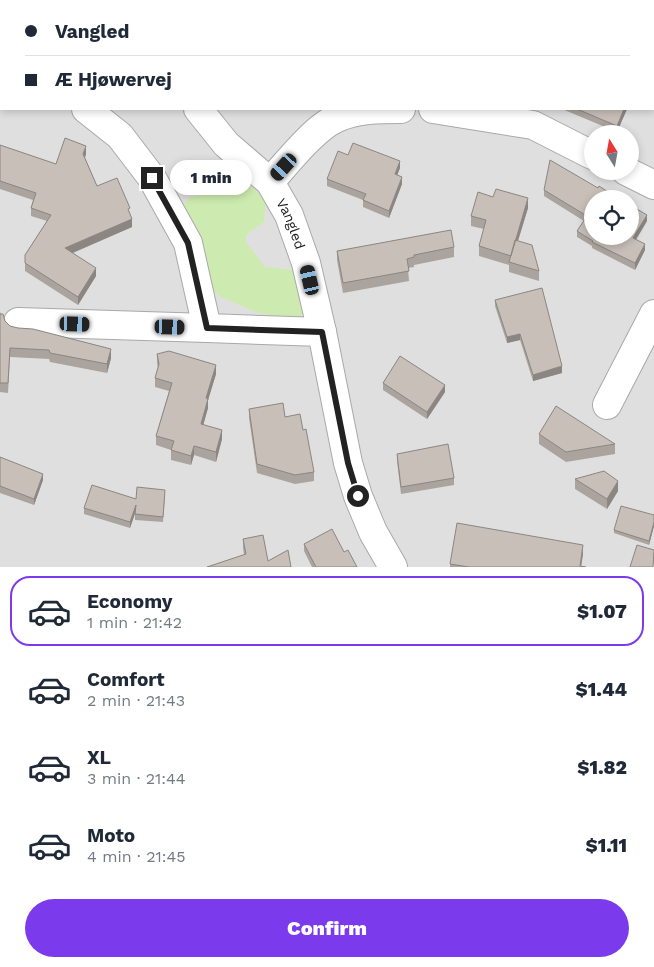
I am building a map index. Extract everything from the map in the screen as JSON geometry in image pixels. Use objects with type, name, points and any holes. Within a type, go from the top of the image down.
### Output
[{"type":"street","points":[[87,110],[120,136],[152,178],[188,243],[207,328]]},
{"type":"street","name":"Vangled","points":[[199,110],[226,144],[270,182],[289,215],[306,263],[348,463],[358,496],[373,532],[393,567]]},
{"type":"street","points":[[270,182],[310,138],[336,118],[364,110]]},
{"type":"street","points":[[439,110],[532,125],[584,151]]},
{"type":"street","points":[[639,178],[654,185]]},
{"type":"street","points":[[607,406],[654,314]]},
{"type":"street","points":[[18,322],[322,332]]},
{"type":"shaded area","points":[[0,110],[654,110],[654,567],[0,567]]},
{"type":"green space","points":[[247,183],[266,199],[264,222],[246,235],[246,242],[265,267],[294,270],[305,309],[298,319],[258,313],[221,297],[211,290],[184,204],[190,197]]},
{"type":"building","points":[[579,110],[624,110],[617,125],[615,125]]},
{"type":"building","points":[[65,138],[86,146],[83,154],[97,186],[117,178],[130,208],[128,209],[132,219],[65,248],[96,268],[78,297],[25,263],[25,255],[51,215],[31,208],[36,193],[0,181],[0,145],[56,164]]},
{"type":"building","points":[[353,143],[400,161],[395,174],[402,177],[389,211],[363,200],[366,194],[327,179],[338,151],[348,155]]},
{"type":"building","points":[[550,160],[598,188],[599,186],[605,190],[584,190],[584,214],[544,190]]},
{"type":"building","points":[[496,189],[528,198],[511,256],[479,246],[486,220],[471,216],[478,192],[493,197]]},
{"type":"building","points":[[639,210],[647,215],[639,228]]},
{"type":"building","points":[[584,220],[584,235],[577,231]]},
{"type":"building","points":[[451,230],[454,247],[414,255],[414,257],[407,259],[409,271],[343,283],[337,251]]},
{"type":"building","points":[[515,240],[532,245],[539,271],[509,262]]},
{"type":"building","points":[[639,241],[645,244],[635,263],[598,245],[639,245]]},
{"type":"building","points":[[542,288],[562,366],[533,375],[520,334],[507,337],[495,300]]},
{"type":"building","points":[[0,314],[3,314],[5,321],[10,326],[33,329],[111,349],[107,364],[50,353],[49,350],[10,348],[8,383],[0,383]]},
{"type":"building","points":[[169,351],[216,365],[206,398],[208,399],[201,424],[222,430],[216,452],[194,446],[191,456],[171,450],[174,441],[156,436],[172,383],[155,378],[159,364],[157,354]]},
{"type":"building","points":[[400,356],[445,385],[427,412],[383,383]]},
{"type":"building","points":[[283,403],[285,417],[300,414],[303,430],[306,429],[314,472],[295,475],[257,464],[249,409]]},
{"type":"building","points":[[556,406],[615,444],[566,452],[539,434]]},
{"type":"building","points":[[448,444],[454,478],[401,487],[397,454]]},
{"type":"building","points":[[0,457],[43,474],[34,499],[0,486]]},
{"type":"building","points":[[604,471],[618,481],[607,499],[575,479]]},
{"type":"building","points":[[92,485],[136,499],[137,487],[165,490],[163,517],[135,514],[136,505],[130,522],[84,508]]},
{"type":"building","points":[[621,506],[654,515],[649,541],[614,530]]},
{"type":"building","points":[[457,523],[583,545],[580,566],[586,567],[469,567],[450,564]]},
{"type":"building","points":[[332,529],[344,552],[348,550],[357,567],[316,567],[304,544]]},
{"type":"building","points":[[263,535],[268,561],[288,550],[291,567],[207,567],[246,554],[243,539]]},
{"type":"building","points":[[637,545],[654,550],[653,567],[630,567]]},
{"type":"route","points":[[152,178],[188,243],[207,328],[322,332],[348,463],[358,496]]}]
